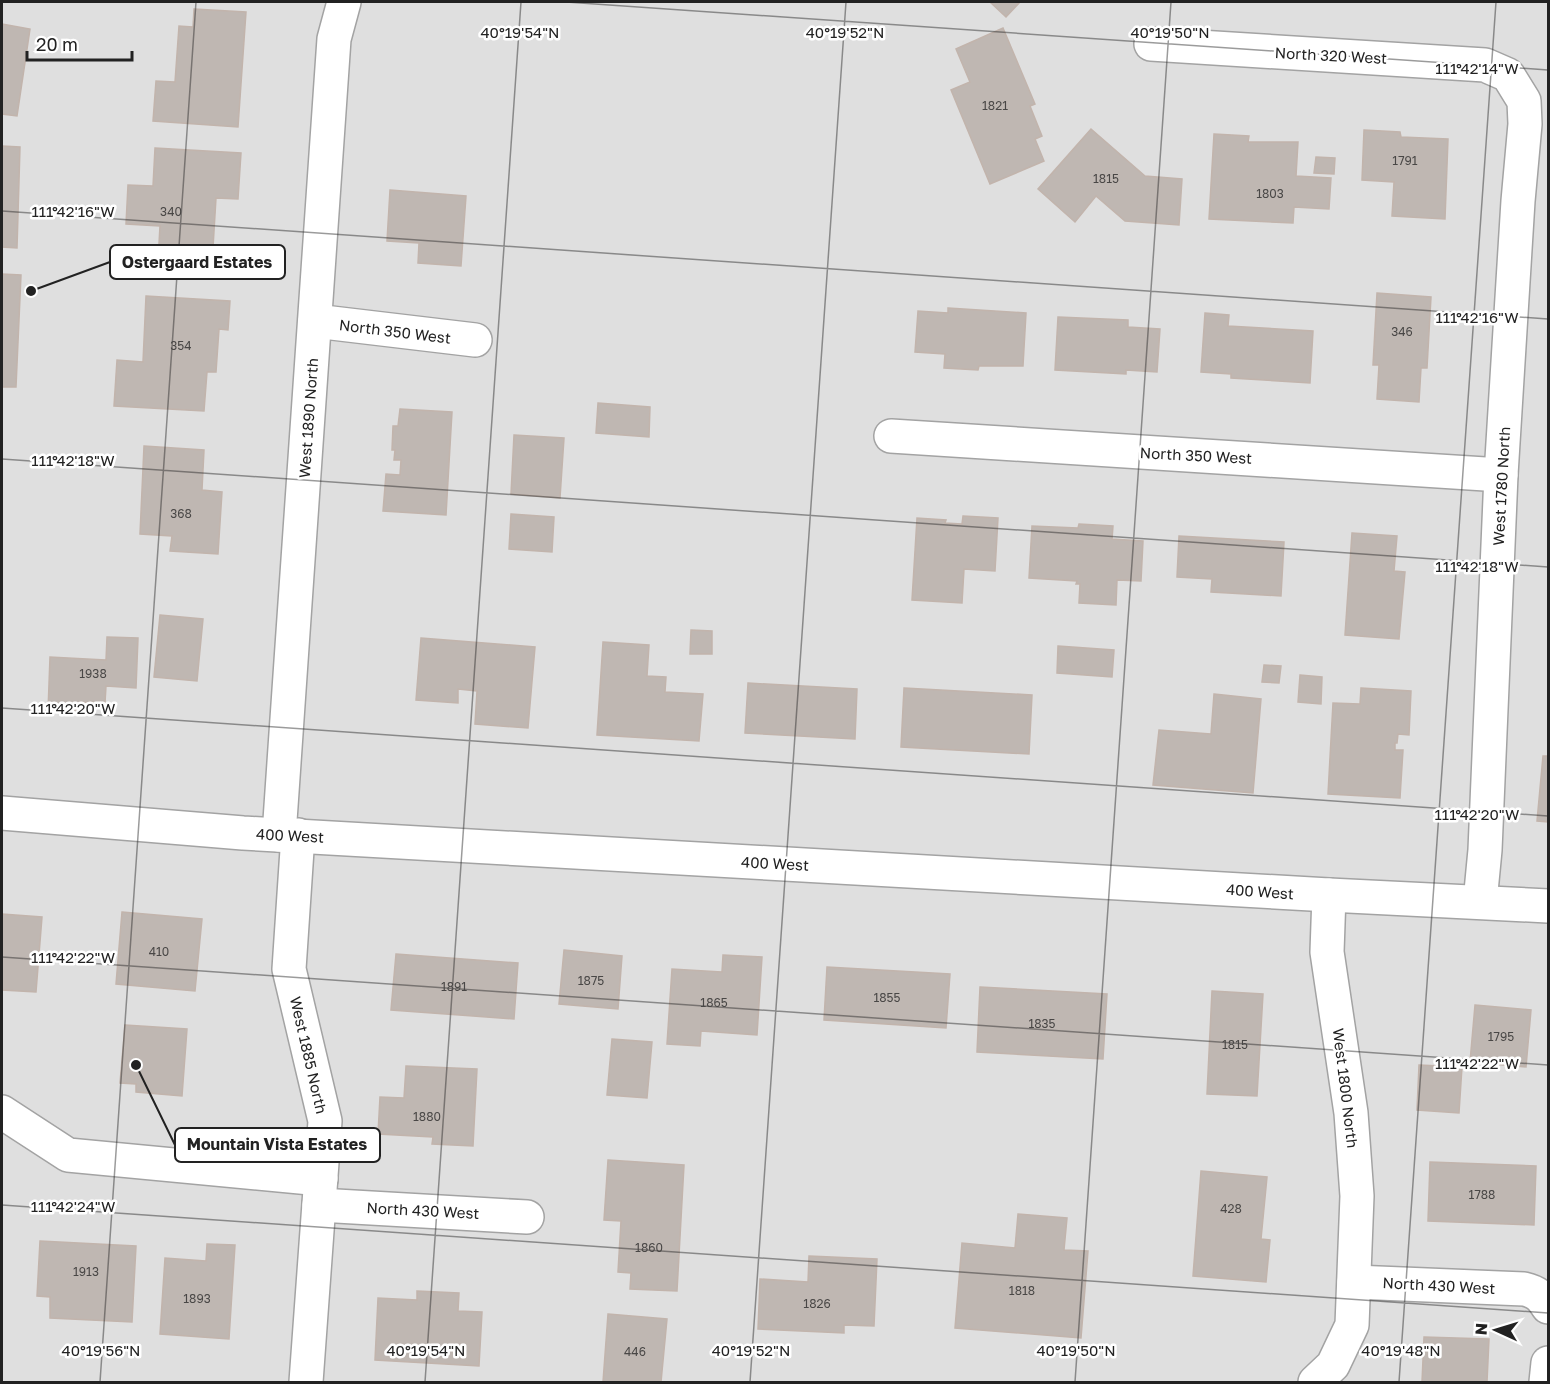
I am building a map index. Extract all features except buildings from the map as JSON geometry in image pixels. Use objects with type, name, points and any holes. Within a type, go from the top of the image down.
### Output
[{"type":"street","name":"West 1890 North","points":[[288,835],[315,321],[334,39],[344,2]]},
{"type":"street","name":"North 320 West","points":[[1151,44],[1485,65],[1508,75]]},
{"type":"street","name":"West 1780 North","points":[[1480,902],[1485,850],[1502,475],[1518,201],[1526,124],[1524,101],[1508,75]]},
{"type":"street","name":"North 350 West","points":[[315,321],[475,340]]},
{"type":"street","name":"North 350 West","points":[[891,436],[1502,475]]},
{"type":"street","name":"400 West","points":[[2,813],[288,835],[1548,906]]},
{"type":"street","name":"West 1885 North","points":[[288,835],[289,969],[325,1121],[306,1383]]},
{"type":"street","name":"West 1800 North","points":[[1315,1383],[1333,1365],[1352,1325],[1357,1196],[1351,1113],[1327,952],[1329,895]]},
{"type":"street","name":"North 430 West","points":[[2,1112],[68,1155],[320,1192],[527,1216]]},
{"type":"street","name":"North 430 West","points":[[1354,1281],[1536,1298]]},
{"type":"street","points":[[1546,1383],[1548,1363]]},
{"type":"shaded area","points":[[2,2],[1548,2],[1548,1382],[2,1382]]},
{"type":"place","name":"Ostergaard Estates","points":[[31,291]]},
{"type":"place","name":"Mountain Vista Estates","points":[[136,1065]]}]
